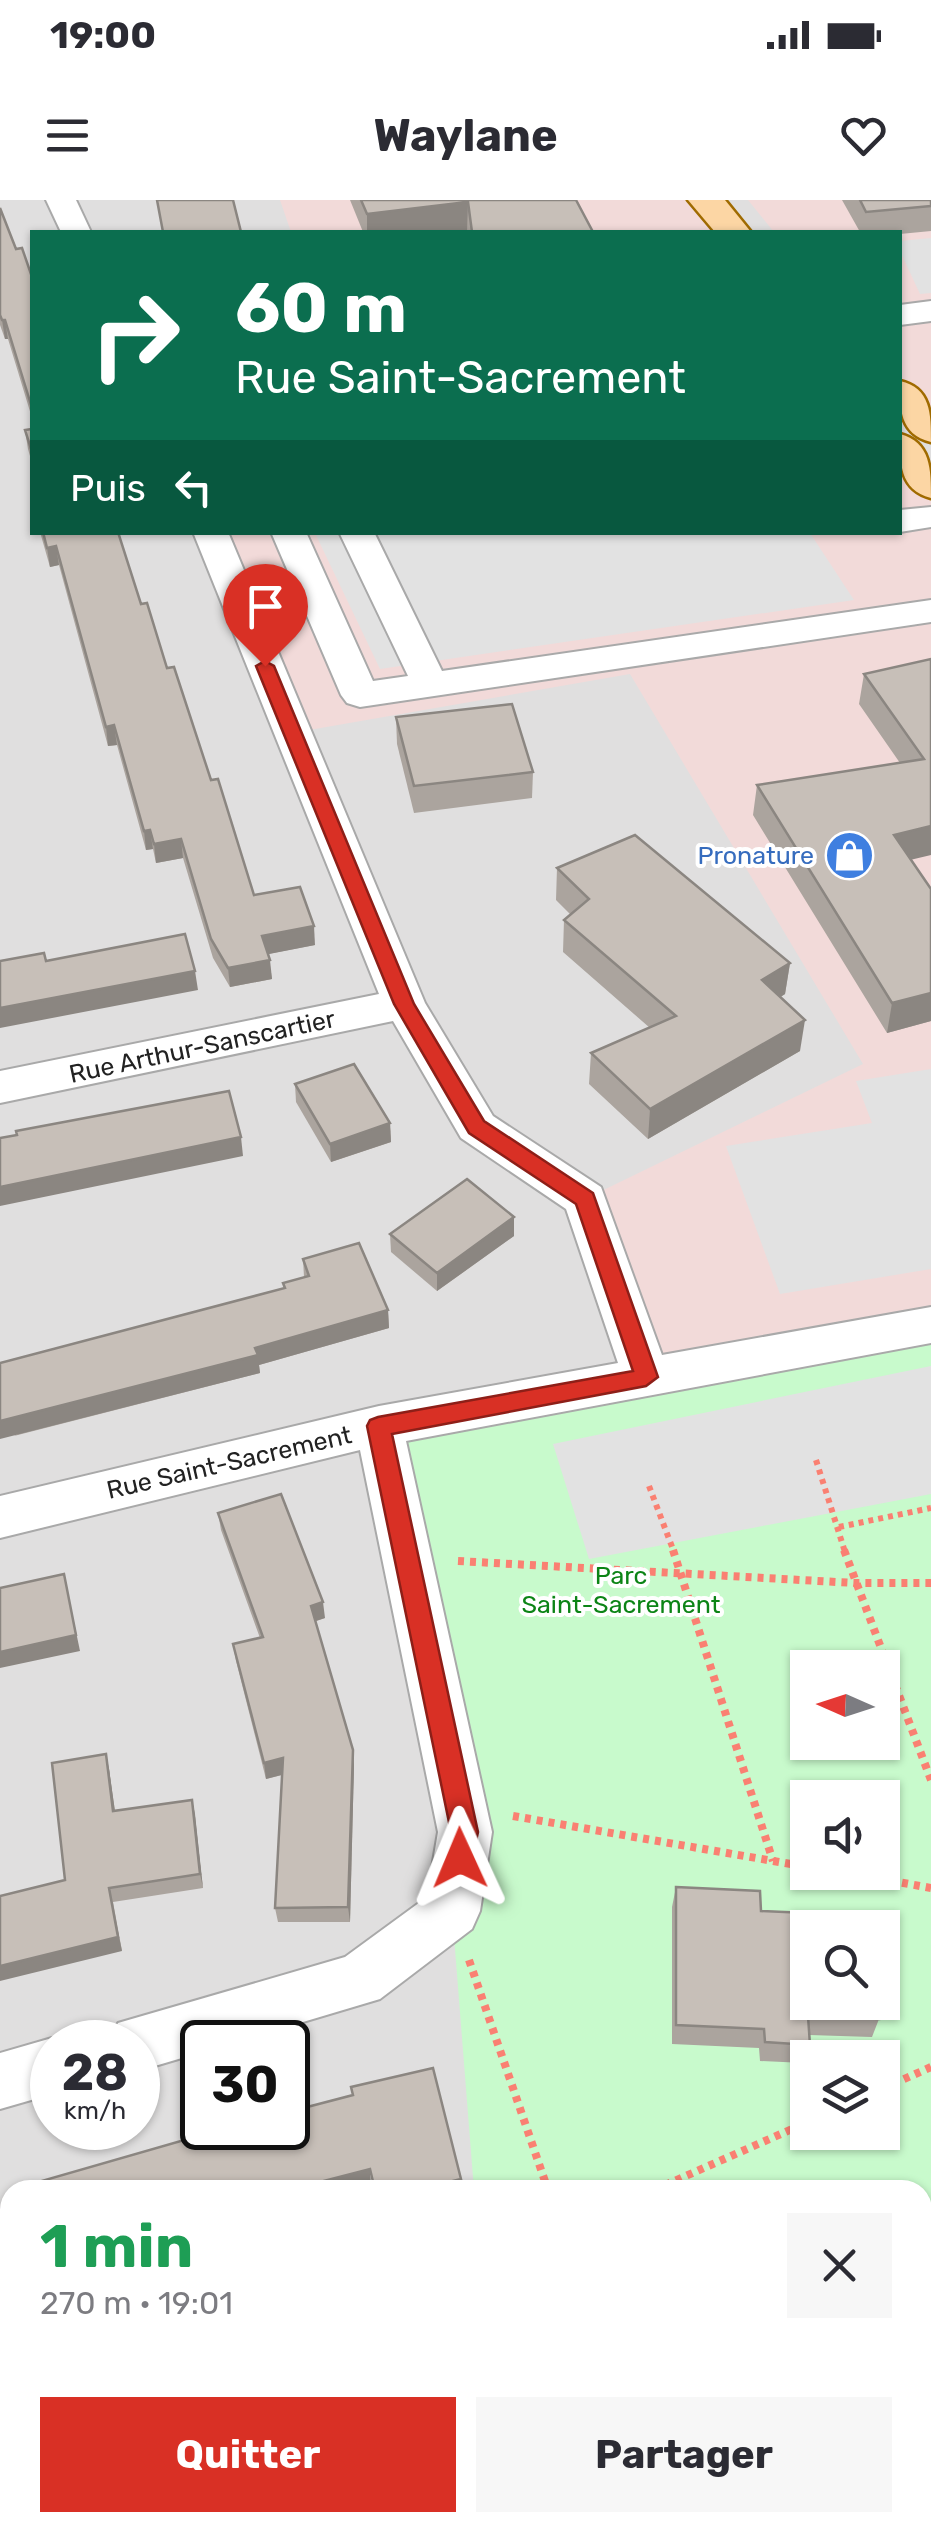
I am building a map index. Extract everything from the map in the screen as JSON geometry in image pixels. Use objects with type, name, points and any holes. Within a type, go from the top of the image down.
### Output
[{"type":"main road","points":[[706,200],[746,223]]},
{"type":"main road","points":[[902,394],[931,430]]},
{"type":"main road","points":[[902,449],[931,486]]},
{"type":"street","points":[[62,200],[75,230]]},
{"type":"street","points":[[902,315],[931,311]]},
{"type":"street","points":[[902,521],[931,517]]},
{"type":"street","points":[[211,535],[404,1004],[477,1127],[585,1199],[646,1377]]},
{"type":"street","points":[[289,535],[360,695],[931,611]]},
{"type":"street","points":[[357,535],[431,686]]},
{"type":"street","name":"Rue Arthur-Sanscartier","points":[[0,1087],[404,1004]]},
{"type":"street","name":"Rue Saint-Sacrement","points":[[0,1517],[378,1426],[931,1325]]},
{"type":"street","points":[[160,2036],[360,1980],[452,1912],[464,1832],[378,1426]]},
{"type":"street","points":[[0,2081],[30,2072]]},
{"type":"path","points":[[816,1460],[856,1583],[931,1780]]},
{"type":"path","points":[[650,1486],[773,1861]]},
{"type":"path","points":[[839,1527],[931,1508]]},
{"type":"path","points":[[407,1558],[856,1583],[931,1583]]},
{"type":"path","points":[[459,1806],[790,1863]]},
{"type":"path","points":[[900,1882],[931,1888]]},
{"type":"path","points":[[452,1912],[545,2180]]},
{"type":"path","points":[[900,2081],[931,2067]]},
{"type":"path","points":[[677,2180],[790,2130]]},
{"type":"shaded area","points":[[0,200],[931,200],[931,1325],[465,1832],[475,2180],[0,2180]]},
{"type":"shaded area","points":[[280,200],[706,200],[731,230],[290,230]]},
{"type":"shaded area","points":[[748,200],[931,200],[931,430],[902,394],[902,230],[772,230]]},
{"type":"shaded area","points":[[931,238],[931,293],[920,294],[902,255],[902,241]]},
{"type":"shaded area","points":[[902,449],[931,486],[931,1311],[646,1377],[585,1199],[863,1064],[630,674],[292,733],[211,535],[902,535]]},
{"type":"shaded area","points":[[316,535],[811,535],[854,600],[380,669]]},
{"type":"shaded area","points":[[931,1069],[931,1269],[780,1294],[726,1146],[872,1123],[856,1081]]},
{"type":"shaded area","points":[[931,1366],[931,1494],[589,1559],[553,1444]]},
{"type":"green space","name":"Parc Saint-Sacrement","points":[[931,1325],[931,2180],[473,2180],[452,1911],[379,1426]]},
{"type":"building","points":[[157,200],[233,200],[240,230],[163,230]]},
{"type":"building","points":[[361,200],[576,200],[592,230],[472,230],[468,202],[367,214]]},
{"type":"building","points":[[860,200],[931,200],[931,206],[866,212]]},
{"type":"building","points":[[0,208],[16,249],[22,248],[30,271],[30,401],[5,320],[0,315]]},
{"type":"building","points":[[44,535],[119,535],[141,604],[147,603],[167,668],[174,667],[211,780],[218,779],[254,895],[300,887],[314,926],[262,936],[270,960],[228,968],[211,939],[181,839],[154,844],[150,830],[144,831],[114,725],[106,727],[56,546],[47,548]]},
{"type":"building","points":[[931,659],[931,826],[894,835],[931,889],[931,993],[892,1003],[757,785],[924,759],[864,674]]},
{"type":"building","points":[[512,704],[533,772],[414,786],[396,717]]},
{"type":"building","points":[[635,835],[790,963],[762,980],[805,1020],[650,1109],[591,1053],[676,1016],[564,920],[589,899],[557,868]]},
{"type":"building","points":[[185,934],[195,971],[0,1008],[0,961],[44,953],[46,961]]},
{"type":"building","points":[[354,1064],[390,1123],[330,1144],[295,1084]]},
{"type":"building","points":[[229,1091],[241,1137],[0,1187],[0,1138],[17,1135],[16,1131]]},
{"type":"building","points":[[467,1179],[514,1217],[437,1273],[390,1234]]},
{"type":"building","points":[[359,1243],[388,1310],[255,1348],[258,1355],[0,1421],[0,1363],[285,1288],[283,1283],[309,1276],[303,1259]]},
{"type":"building","points":[[281,1494],[323,1602],[311,1606],[353,1750],[348,1907],[275,1908],[283,1758],[264,1763],[233,1644],[263,1637],[218,1513]]},
{"type":"building","points":[[64,1574],[76,1635],[0,1652],[0,1588]]},
{"type":"building","points":[[106,1754],[113,1811],[192,1800],[200,1874],[109,1888],[118,1937],[0,1966],[0,1896],[65,1880],[52,1763]]},
{"type":"building","points":[[676,1887],[760,1891],[761,1911],[790,1912],[790,2020],[808,2020],[810,2040],[765,2042],[764,2029],[676,2025]]},
{"type":"building","points":[[433,2068],[461,2179],[373,2180],[370,2169],[328,2180],[45,2180],[180,2141],[180,2150],[310,2150],[310,2106],[353,2095],[351,2087]]},
{"type":"place","name":"Pronature","points":[[849,855]]},
{"type":"route","points":[[265,666],[404,1004],[477,1127],[585,1199],[646,1377],[378,1426],[464,1832],[460,1858]]}]
